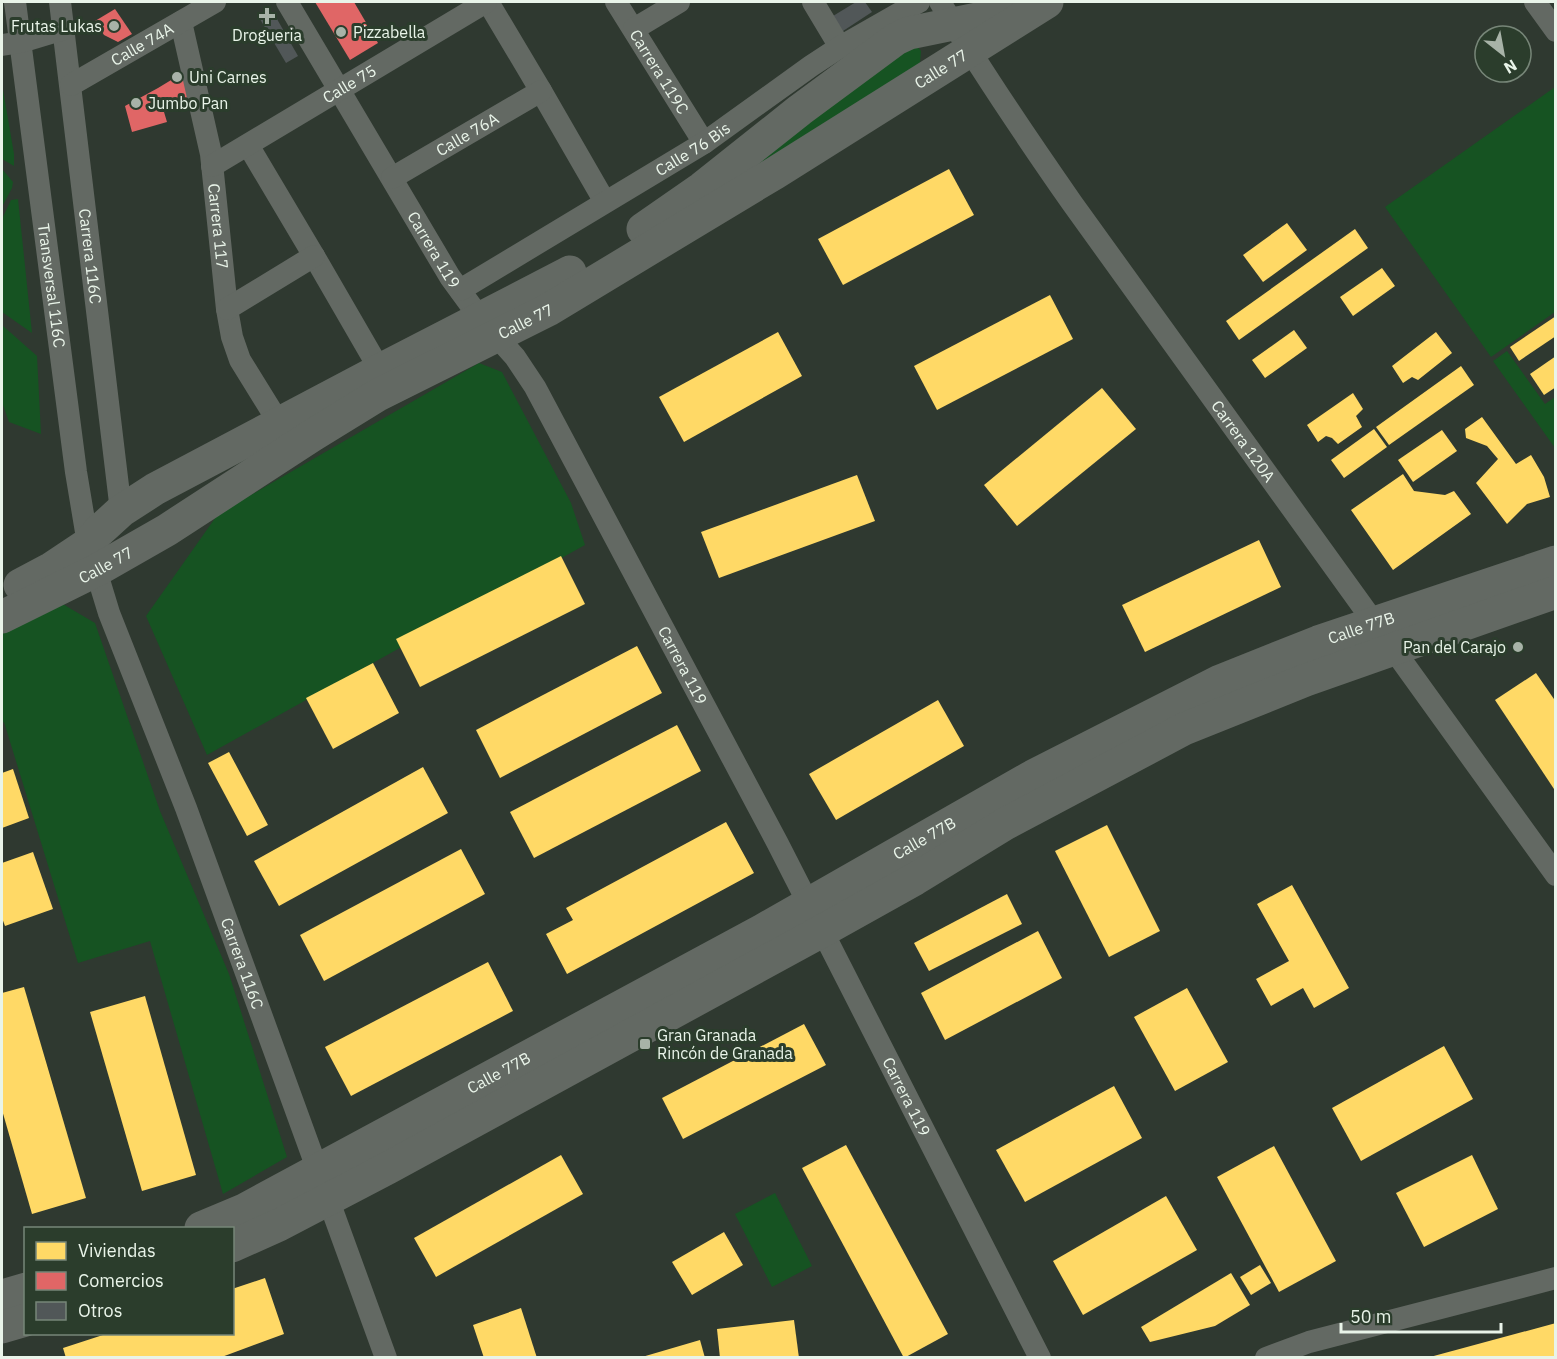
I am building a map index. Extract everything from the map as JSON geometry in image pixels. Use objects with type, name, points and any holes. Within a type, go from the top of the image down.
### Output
[{"type":"street","name":"Transversal 116C","points":[[15,2],[11,44],[76,472],[92,557]]},
{"type":"street","name":"Carrera 116C","points":[[60,2],[122,510]]},
{"type":"street","name":"Calle 74A","points":[[71,85],[215,2]]},
{"type":"street","name":"Carrera 119","points":[[287,2],[450,277],[524,369],[535,387],[773,834],[1038,1356]]},
{"type":"street","points":[[487,2],[605,202]]},
{"type":"street","name":"Calle 75","points":[[212,166],[487,2]]},
{"type":"street","name":"Carrera 119C","points":[[616,2],[704,143]]},
{"type":"street","points":[[634,28],[680,2]]},
{"type":"street","points":[[813,2],[840,47]]},
{"type":"street","name":"Calle 76 Bis","points":[[460,290],[682,156],[818,78],[840,47],[919,2]]},
{"type":"street","points":[[1535,2],[1556,30]]},
{"type":"street","name":"Calle 77","points":[[2,594],[52,568],[92,557],[167,530],[313,435],[489,327],[542,288],[601,255],[702,189],[818,78],[909,33],[1043,4]]},
{"type":"street","name":"Carrera 117","points":[[181,21],[211,154],[232,337],[240,360],[279,423]]},
{"type":"street","name":"Calle 77","points":[[2,617],[92,557],[98,532],[122,510],[155,489],[380,370],[489,327],[548,310],[765,179],[954,25]]},
{"type":"street","name":"Carrera 120A","points":[[954,25],[1013,118],[1072,203],[1556,875]]},
{"type":"street","points":[[11,44],[64,29]]},
{"type":"street","name":"Calle 76A","points":[[392,178],[541,91]]},
{"type":"street","points":[[248,145],[380,370]]},
{"type":"street","points":[[682,156],[702,189]]},
{"type":"street","points":[[227,309],[314,256]]},
{"type":"street","name":"Carrera 116C","points":[[92,557],[110,613],[186,808],[386,1358]]},
{"type":"street","name":"Calle 77B","points":[[1383,636],[1556,562]]},
{"type":"street","name":"Calle 77B","points":[[234,1245],[328,1200],[815,917],[1033,776],[1209,686],[1308,646],[1383,636],[1556,592]]},
{"type":"street","name":"Calle 77B","points":[[203,1227],[244,1210],[318,1170],[815,917]]},
{"type":"street","points":[[1266,1358],[1309,1342],[1556,1278]]},
{"type":"street","points":[[2,1296],[24,1290]]},
{"type":"street","points":[[2,1328],[24,1321]]},
{"type":"street","points":[[1287,1358],[1309,1342]]},
{"type":"green space","points":[[915,44],[921,51],[920,63],[755,175],[736,172]]},
{"type":"green space","points":[[2,84],[14,154],[14,166],[2,159]]},
{"type":"green space","points":[[1555,87],[1555,312],[1491,357],[1385,207]]},
{"type":"green space","points":[[2,169],[13,182],[2,207]]},
{"type":"green space","points":[[18,199],[32,333],[2,312],[2,219],[11,200]]},
{"type":"green space","points":[[2,325],[37,356],[41,434],[9,422],[2,402]]},
{"type":"green space","points":[[1507,351],[1545,404],[1555,397],[1555,448],[1493,361]]},
{"type":"green space","points":[[479,363],[502,372],[571,503],[585,545],[207,755],[146,616],[218,514]]},
{"type":"green space","points":[[61,603],[95,623],[160,811],[229,974],[287,1157],[223,1194],[150,941],[78,963],[4,722],[2,723],[2,627]]},
{"type":"green space","points":[[775,1193],[812,1266],[772,1287],[735,1214]]},
{"type":"building: Viviendas","points":[[949,169],[974,215],[843,285],[818,239]]},
{"type":"building: Viviendas","points":[[1287,223],[1307,250],[1263,282],[1243,255]]},
{"type":"building: Viviendas","points":[[1355,229],[1368,248],[1239,340],[1226,321]]},
{"type":"building: Viviendas","points":[[1382,268],[1395,286],[1353,316],[1340,297]]},
{"type":"building: Viviendas","points":[[1050,295],[1073,339],[937,410],[914,366]]},
{"type":"building: Viviendas","points":[[1556,316],[1556,336],[1519,361],[1510,347]]},
{"type":"building: Viviendas","points":[[1294,330],[1307,348],[1265,378],[1252,360]]},
{"type":"building: Viviendas","points":[[778,332],[802,376],[684,442],[659,397]]},
{"type":"building: Viviendas","points":[[1436,332],[1452,353],[1418,380],[1412,377],[1403,383],[1392,366]]},
{"type":"building: Viviendas","points":[[1556,356],[1556,387],[1544,395],[1530,374]]},
{"type":"building: Viviendas","points":[[1461,366],[1474,385],[1389,445],[1376,427]]},
{"type":"building: Viviendas","points":[[1102,388],[1136,429],[1017,526],[984,485]]},
{"type":"building: Viviendas","points":[[1353,393],[1363,409],[1356,416],[1362,427],[1338,444],[1326,436],[1318,442],[1307,425]]},
{"type":"building: Viviendas","points":[[1482,417],[1516,464],[1531,455],[1544,477],[1550,497],[1527,504],[1507,524],[1476,483],[1498,459],[1487,446],[1466,438],[1465,429]]},
{"type":"building: Viviendas","points":[[1374,429],[1387,447],[1344,478],[1331,460]]},
{"type":"building: Viviendas","points":[[1442,430],[1457,451],[1413,482],[1398,460]]},
{"type":"building: Viviendas","points":[[1403,474],[1414,491],[1445,495],[1454,491],[1471,514],[1393,570],[1351,510]]},
{"type":"building: Viviendas","points":[[857,475],[875,521],[719,578],[701,532]]},
{"type":"building: Viviendas","points":[[1259,540],[1281,587],[1145,652],[1122,605]]},
{"type":"building: Viviendas","points":[[561,556],[585,604],[420,687],[396,639]]},
{"type":"building: Viviendas","points":[[637,646],[662,693],[500,778],[476,730]]},
{"type":"building: Viviendas","points":[[373,663],[399,713],[333,749],[306,698]]},
{"type":"building: Viviendas","points":[[1536,673],[1556,702],[1556,792],[1495,700]]},
{"type":"building: Viviendas","points":[[938,700],[964,746],[836,820],[809,774]]},
{"type":"building: Viviendas","points":[[677,725],[701,771],[534,858],[510,812]]},
{"type":"building: Viviendas","points":[[229,752],[268,825],[247,836],[208,763]]},
{"type":"building: Viviendas","points":[[423,767],[448,813],[279,906],[254,861]]},
{"type":"building: Viviendas","points":[[13,769],[29,818],[2,828],[2,773]]},
{"type":"building: Viviendas","points":[[726,822],[754,873],[567,974],[546,934],[573,920],[566,908]]},
{"type":"building: Viviendas","points":[[1107,825],[1160,931],[1109,957],[1055,851]]},
{"type":"building: Viviendas","points":[[461,849],[485,894],[324,981],[300,935]]},
{"type":"building: Viviendas","points":[[33,852],[53,909],[5,926],[2,918],[2,863]]},
{"type":"building: Viviendas","points":[[1292,885],[1349,988],[1314,1008],[1303,988],[1271,1006],[1256,979],[1289,961],[1257,904]]},
{"type":"building: Viviendas","points":[[1007,894],[1022,924],[929,971],[914,943]]},
{"type":"building: Viviendas","points":[[1038,931],[1062,978],[945,1040],[921,993]]},
{"type":"building: Viviendas","points":[[488,962],[513,1011],[351,1096],[325,1047]]},
{"type":"building: Viviendas","points":[[24,987],[86,1198],[32,1214],[2,1110],[2,993]]},
{"type":"building: Viviendas","points":[[1187,988],[1228,1062],[1175,1091],[1134,1017]]},
{"type":"building: Viviendas","points":[[145,996],[196,1175],[142,1191],[90,1012]]},
{"type":"building: Viviendas","points":[[804,1024],[826,1065],[683,1139],[662,1098]]},
{"type":"building: Viviendas","points":[[1444,1046],[1473,1099],[1361,1161],[1332,1108]]},
{"type":"building: Viviendas","points":[[1114,1086],[1142,1138],[1025,1202],[996,1150]]},
{"type":"building: Viviendas","points":[[846,1145],[948,1334],[904,1358],[802,1168]]},
{"type":"building: Viviendas","points":[[1274,1146],[1336,1261],[1279,1292],[1217,1177]]},
{"type":"building: Viviendas","points":[[561,1155],[583,1194],[436,1277],[414,1238]]},
{"type":"building: Viviendas","points":[[1472,1155],[1498,1209],[1424,1247],[1396,1193]]},
{"type":"building: Viviendas","points":[[1166,1196],[1197,1250],[1083,1315],[1053,1261]]},
{"type":"building: Viviendas","points":[[724,1232],[743,1265],[692,1295],[672,1262]]},
{"type":"building: Viviendas","points":[[1260,1265],[1271,1283],[1251,1295],[1240,1277]]},
{"type":"building: Viviendas","points":[[1231,1273],[1250,1305],[1215,1326],[1150,1342],[1141,1327]]},
{"type":"building: Viviendas","points":[[265,1278],[284,1334],[219,1358],[66,1358],[63,1348],[103,1335],[234,1335],[234,1288]]},
{"type":"building: Viviendas","points":[[521,1308],[537,1358],[484,1358],[473,1325]]},
{"type":"building: Viviendas","points":[[794,1320],[799,1358],[720,1358],[717,1329]]},
{"type":"building: Viviendas","points":[[1556,1323],[1556,1358],[1430,1358],[1430,1357]]},
{"type":"building: Viviendas","points":[[700,1340],[705,1358],[642,1358],[642,1357]]},
{"type":"building: Comercios","points":[[315,2],[354,2],[378,43],[350,60]]},
{"type":"building: Comercios","points":[[115,9],[132,34],[118,42],[104,35],[95,21]]},
{"type":"building: Comercios","points":[[186,71],[193,106],[164,112],[167,122],[132,132],[125,106]]},
{"type":"building: Otros","points":[[856,2],[865,2],[872,12],[843,31],[833,16]]},
{"type":"building: Otros","points":[[273,12],[298,56],[286,63],[260,19]]},
{"type":"place","name":"Drogueria","points":[[267,16]]},
{"type":"place","name":"Frutas Lukas","points":[[114,26]]},
{"type":"place","name":"Pizzabella","points":[[341,32]]},
{"type":"place","name":"Uni Carnes","points":[[177,77]]},
{"type":"place","name":"Jumbo Pan","points":[[136,103]]},
{"type":"place","name":"Pan del Carajo","points":[[1518,647]]},
{"type":"place","name":"Gran Granada Rincón de Granada","points":[[645,1044]]}]
